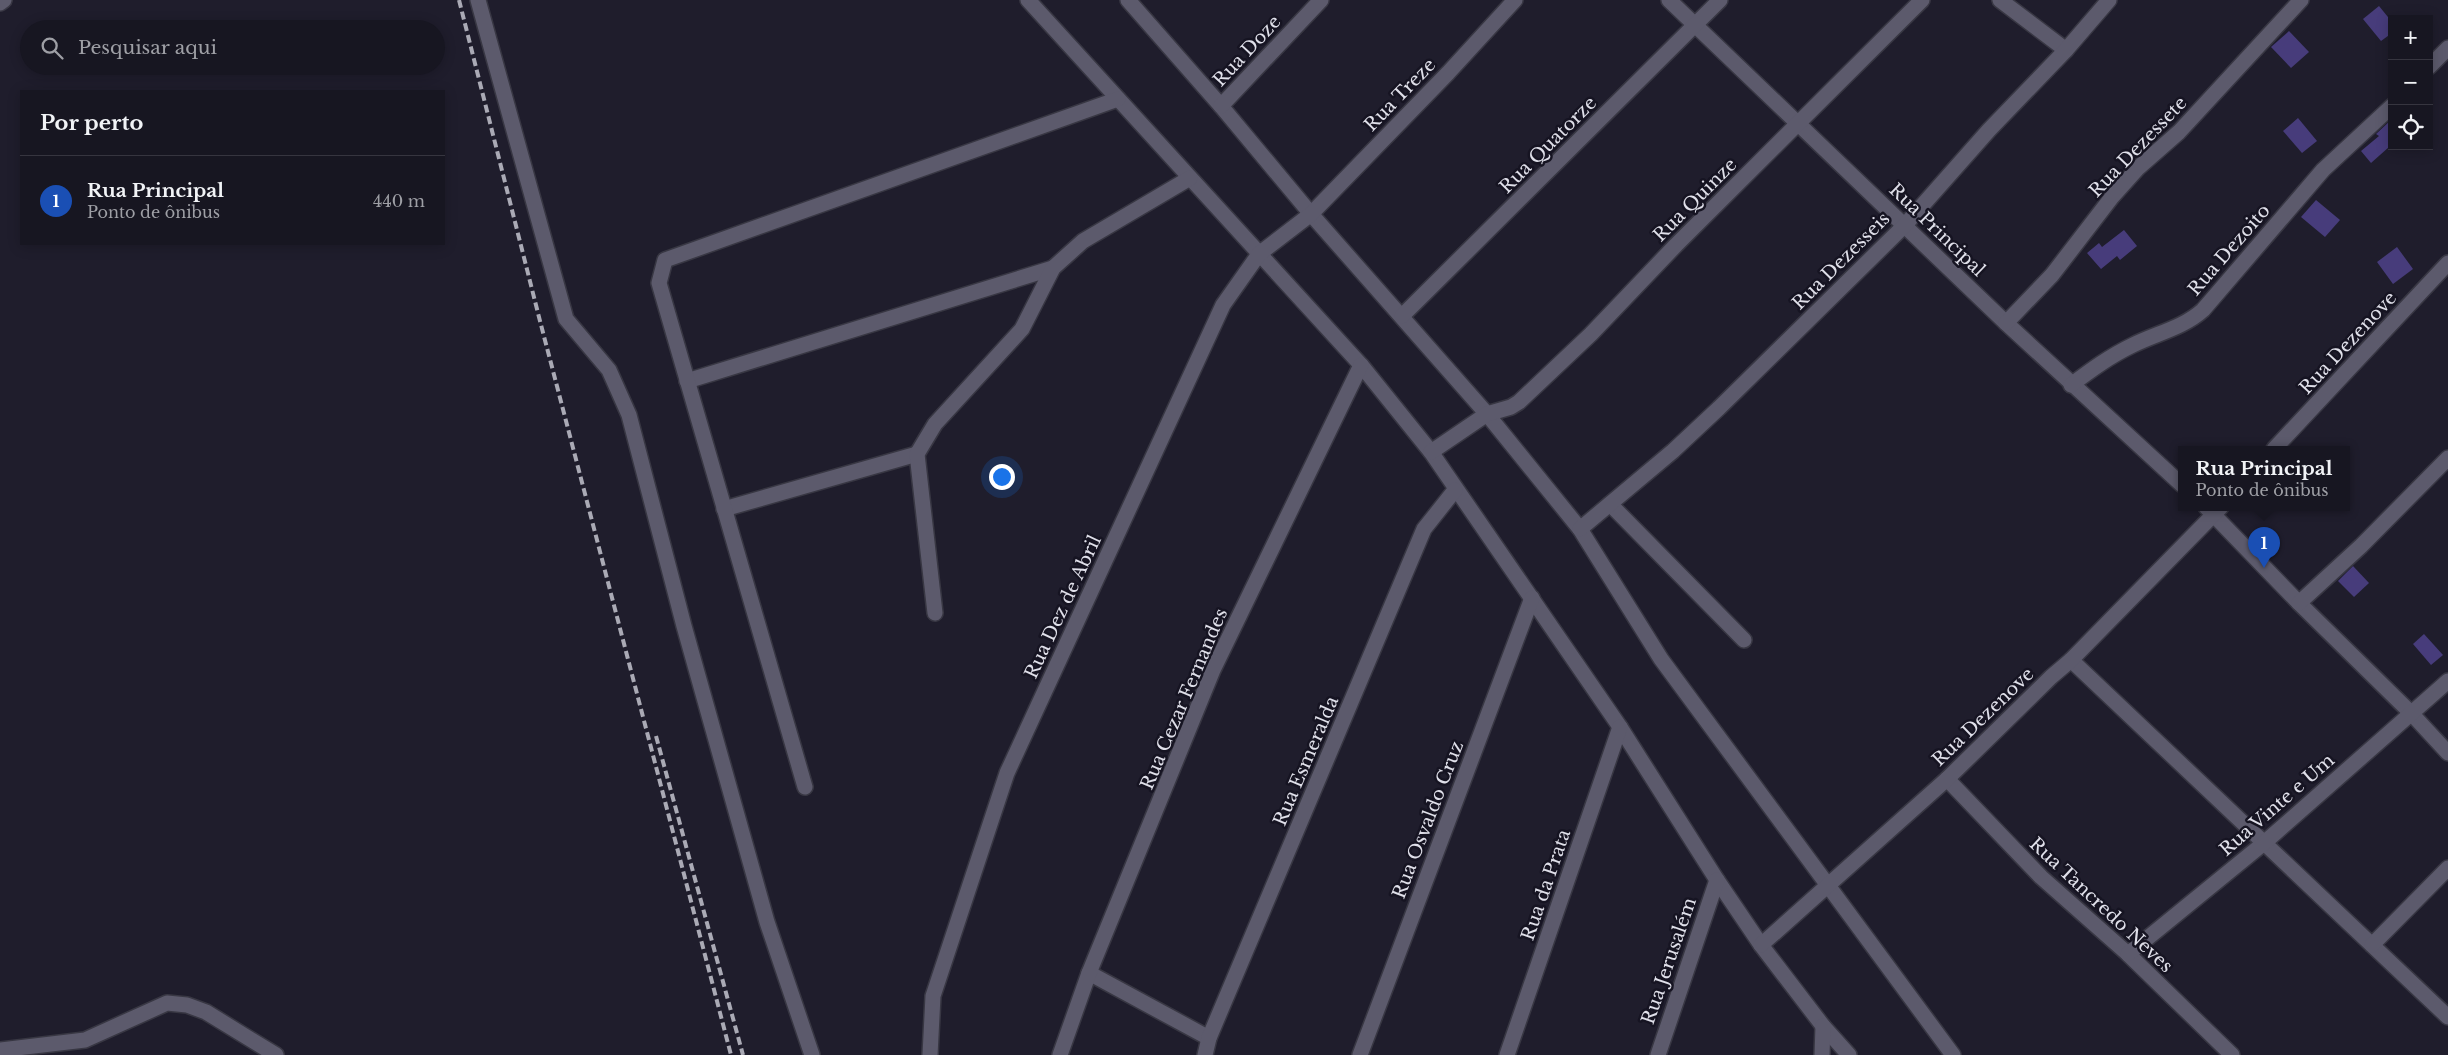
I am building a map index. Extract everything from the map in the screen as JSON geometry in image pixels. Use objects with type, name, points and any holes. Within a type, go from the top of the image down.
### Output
[{"type":"street","points":[[0,3],[4,0]]},
{"type":"street","points":[[478,0],[566,319],[609,370],[629,415],[681,617],[767,922],[812,1055]]},
{"type":"street","points":[[1028,0],[1361,365],[1431,452],[1455,490],[1620,727],[1717,880],[1761,945],[1823,1026],[1849,1055]]},
{"type":"street","points":[[1128,0],[1221,106],[1311,214],[1487,414],[1580,529],[1662,658],[1953,1055]]},
{"type":"street","name":"Rua Doze","points":[[1221,106],[1321,0]]},
{"type":"street","name":"Rua Treze","points":[[1311,214],[1448,73],[1515,0]]},
{"type":"street","name":"Rua Principal","points":[[1669,0],[2006,324],[2178,481]]},
{"type":"street","name":"Rua Quatorze","points":[[1402,316],[1720,0]]},
{"type":"street","name":"Rua Quinze","points":[[1431,452],[1487,414],[1511,407],[1548,375],[1922,0]]},
{"type":"street","points":[[2000,0],[2066,50]]},
{"type":"street","name":"Rua Dezesseis","points":[[1580,529],[1673,451],[1719,408],[1905,225],[1989,130],[2066,50],[2109,0]]},
{"type":"street","name":"Rua Dezessete","points":[[2006,324],[2052,275],[2112,197],[2138,168],[2179,132],[2301,0]]},
{"type":"street","points":[[2433,63],[2448,48]]},
{"type":"street","points":[[806,788],[659,283],[665,260],[1118,99]]},
{"type":"street","name":"Rua Dezoito","points":[[2071,385],[2099,364],[2133,344],[2183,325],[2203,310],[2323,170],[2388,110]]},
{"type":"street","points":[[935,613],[917,454],[935,424],[1022,329],[1053,268],[1083,241],[1190,178]]},
{"type":"street","name":"Rua Dez de Abril","points":[[930,1055],[933,996],[1007,773],[1223,305],[1259,254],[1311,214]]},
{"type":"street","name":"Rua Dezenove","points":[[2277,446],[2448,263]]},
{"type":"street","points":[[687,381],[1053,268]]},
{"type":"street","name":"Rua Cezar Fernandes","points":[[1060,1055],[1089,973],[1213,670],[1361,365]]},
{"type":"street","points":[[724,509],[917,454]]},
{"type":"street","points":[[2299,603],[2361,546],[2448,458]]},
{"type":"street","name":"Rua Esmeralda","points":[[1205,1055],[1209,1038],[1424,529],[1455,490]]},
{"type":"street","points":[[1610,504],[1744,640]]},
{"type":"street","name":"Rua Dezenove","points":[[1761,945],[1947,779],[2051,677],[2071,660],[2212,511]]},
{"type":"street","points":[[2216,511],[2299,603],[2411,713],[2448,754]]},
{"type":"street","name":"Rua Osvaldo Cruz","points":[[1360,1055],[1532,598]]},
{"type":"street","points":[[2071,660],[2448,1017]]},
{"type":"street","name":"Rua Vinte e Um","points":[[2128,954],[2264,843],[2448,681]]},
{"type":"street","name":"Rua da Prata","points":[[1507,1055],[1620,727]]},
{"type":"street","name":"Rua Tancredo Neves","points":[[1947,779],[2041,877],[2128,954],[2232,1055]]},
{"type":"street","points":[[2372,945],[2448,868]]},
{"type":"street","name":"Rua Jerusalém","points":[[1658,1055],[1717,880]]},
{"type":"street","points":[[1089,973],[1209,1038]]},
{"type":"street","points":[[0,1050],[85,1040],[167,1003],[187,1005],[206,1012],[276,1055]]},
{"type":"street","points":[[1822,1055],[1823,1026]]},
{"type":"building","points":[[2379,6],[2388,17],[2388,36],[2381,41],[2363,19]]},
{"type":"building","points":[[2289,31],[2309,52],[2291,68],[2271,47]]},
{"type":"building","points":[[2298,118],[2317,141],[2302,153],[2283,131]]},
{"type":"building","points":[[2388,123],[2388,148],[2371,163],[2361,151],[2379,136],[2376,134]]},
{"type":"building","points":[[2316,200],[2340,220],[2325,237],[2301,217]]},
{"type":"building","points":[[2124,230],[2137,246],[2120,260],[2117,256],[2101,269],[2087,253],[2099,243],[2102,247]]},
{"type":"building","points":[[2397,247],[2413,269],[2393,284],[2377,262]]},
{"type":"building","points":[[2353,566],[2369,583],[2354,597],[2338,581]]},
{"type":"building","points":[[2424,634],[2443,655],[2431,665],[2413,644]]},
{"type":"railway","points":[[459,0],[540,321],[731,1055]]},
{"type":"railway","points":[[656,736],[743,1055]]},
{"type":"place","name":"Rua Principal","points":[[2264,568]]}]
